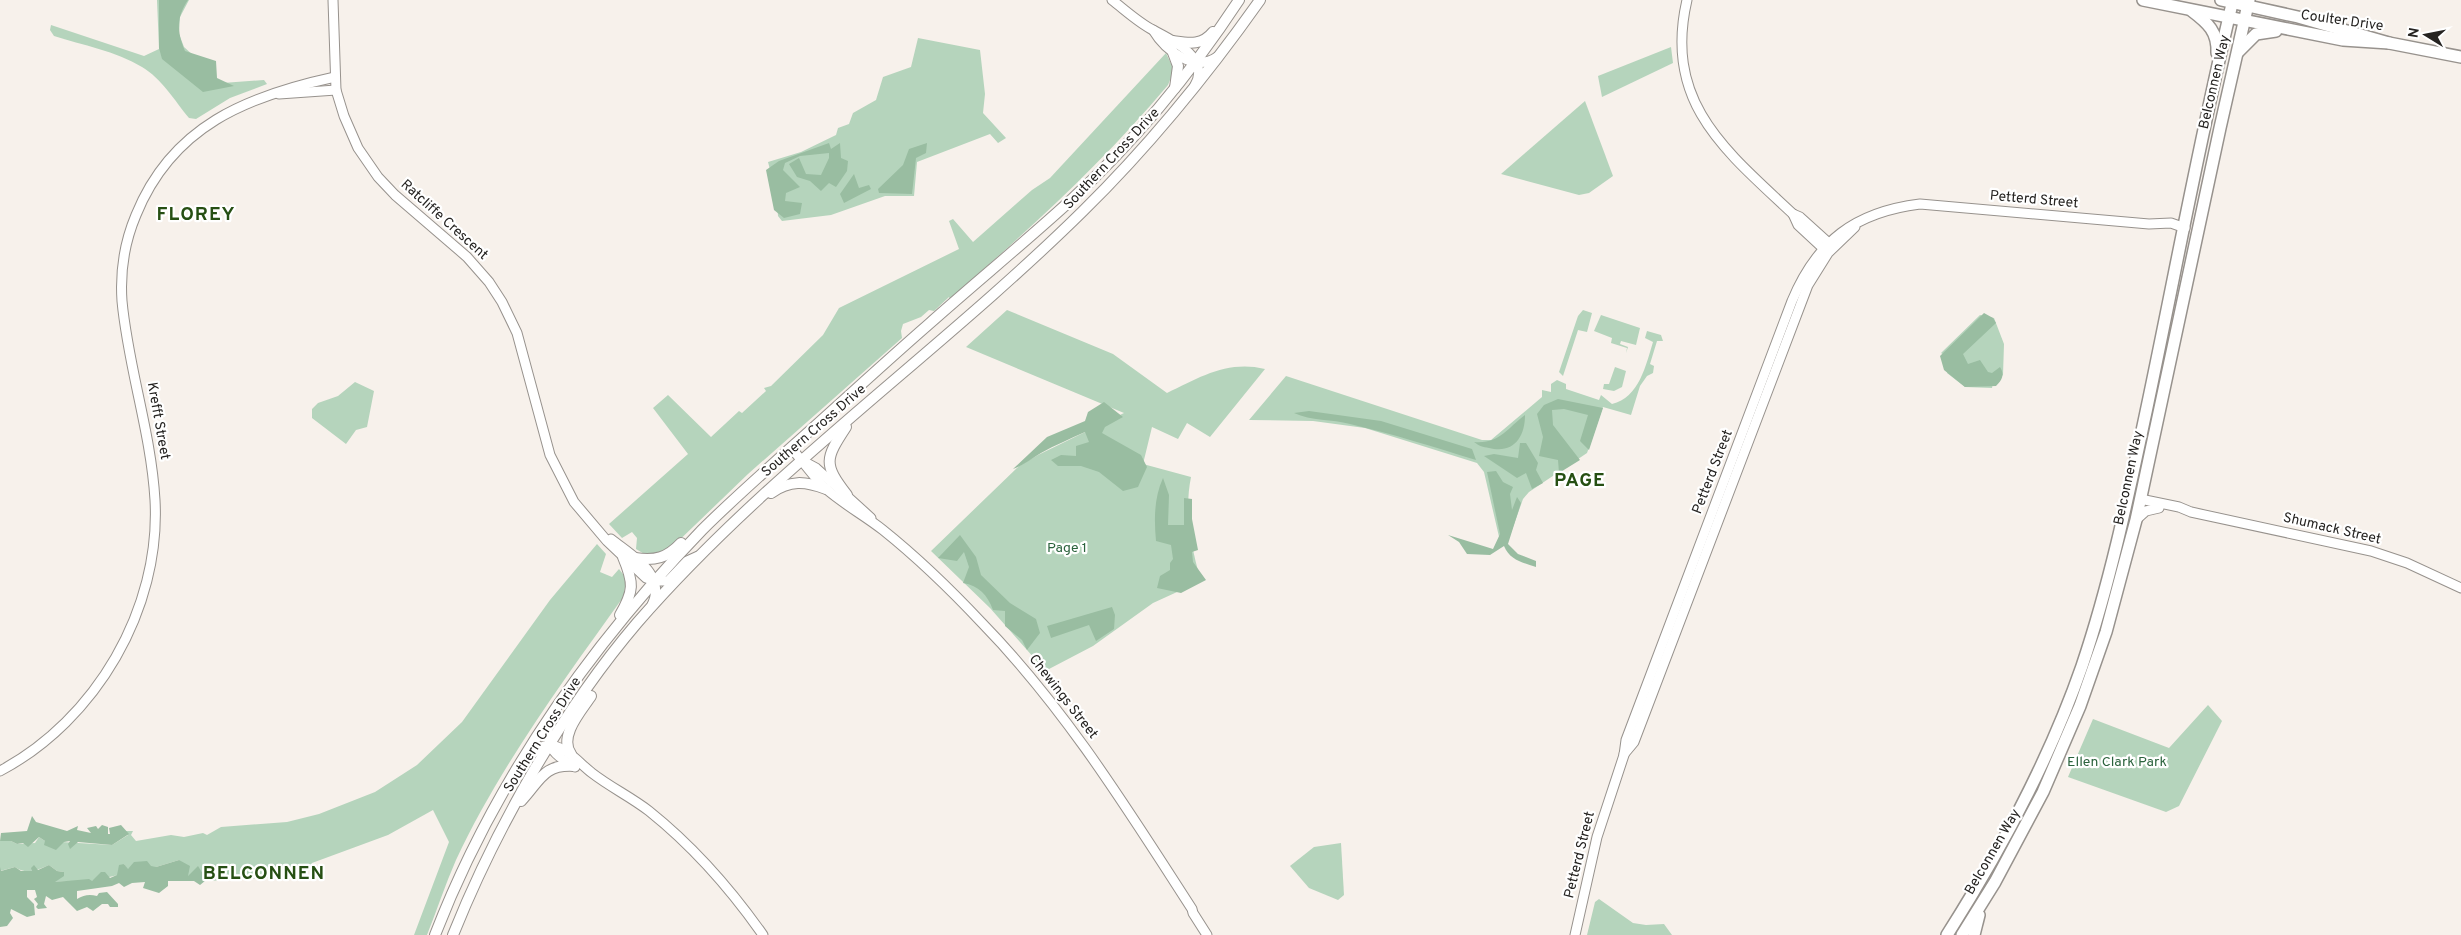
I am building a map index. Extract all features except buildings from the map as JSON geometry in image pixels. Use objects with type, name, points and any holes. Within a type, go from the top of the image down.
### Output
[{"type":"main road","name":"Southern Cross Drive","points":[[453,935],[512,811],[550,745],[603,668],[650,609],[740,515],[961,322],[1082,212],[1135,158],[1187,98],[1260,0]]},
{"type":"main road","name":"Coulter Drive","points":[[2143,0],[2343,40],[2389,43]]},
{"type":"main road","points":[[2268,0],[2298,16]]},
{"type":"main road","name":"Coulter Drive","points":[[2228,1],[2248,3],[2298,16],[2389,43],[2461,57]]},
{"type":"main road","name":"Belconnen Way","points":[[1947,935],[1996,854],[2040,769],[2084,660],[2106,588],[2121,530],[2185,228],[2229,16],[2228,1]]},
{"type":"main road","name":"Southern Cross Drive","points":[[435,935],[462,873],[518,766],[577,677],[655,581],[704,528],[791,448],[936,317],[1071,200],[1109,162],[1175,89],[1237,3]]},
{"type":"main road","points":[[1175,89],[1178,66],[1172,45],[1194,44],[1202,41],[1210,35],[1237,3]]},
{"type":"main road","name":"Belconnen Way","points":[[1962,935],[1995,882],[2053,771],[2080,706],[2118,593],[2136,520],[2248,3]]},
{"type":"main road","points":[[2189,9],[2206,22],[2216,36],[2216,77]]},
{"type":"main road","points":[[2236,55],[2245,42],[2260,32],[2296,31]]},
{"type":"main road","points":[[2193,250],[2191,234],[2185,228],[2191,224],[2202,210]]},
{"type":"main road","points":[[847,495],[832,476],[828,459],[834,445],[857,412]]},
{"type":"main road","points":[[2121,530],[2132,505],[2140,501],[2134,493],[2134,467]]},
{"type":"main road","points":[[740,515],[776,490],[789,484],[808,482],[826,489]]},
{"type":"main road","points":[[625,553],[647,560],[662,558],[673,552],[696,528],[704,528]]},
{"type":"main road","points":[[596,652],[617,621],[632,591],[632,580],[625,553]]},
{"type":"main road","points":[[571,754],[567,746],[568,737],[593,692],[596,678]]},
{"type":"main road","points":[[512,811],[546,772],[562,765],[574,766]]},
{"type":"main road","points":[[2031,787],[2043,792]]},
{"type":"main road","points":[[1974,935],[1977,920],[1995,882]]},
{"type":"street","name":"Ratcliffe Crescent","points":[[333,0],[336,90],[348,128],[358,148],[378,177],[395,195],[467,257],[490,282],[517,333],[550,455],[574,502],[602,534],[650,571],[655,581]]},
{"type":"street","points":[[1112,0],[1172,45],[1191,54],[1196,62],[1197,82],[1187,98]]},
{"type":"street","points":[[1687,0],[1682,27],[1682,56],[1686,76],[1696,106],[1706,124],[1724,148],[1793,214],[1798,225],[1828,248]]},
{"type":"street","points":[[1196,62],[1206,62],[1223,52]]},
{"type":"street","name":"Krefft Street","points":[[0,771],[32,752],[54,733],[81,706],[100,683],[122,645],[137,612],[151,560],[155,530],[155,500],[150,455],[122,300],[123,266],[130,228],[144,197],[164,164],[202,127],[252,101],[276,94],[291,87],[335,77]]},
{"type":"street","name":"Krefft Street","points":[[276,94],[336,90]]},
{"type":"street","name":"Petterd Street","points":[[1575,935],[1597,836],[1624,755],[1626,740],[1800,280],[1850,225],[1884,211],[1920,204],[2149,224],[2171,223],[2185,228]]},
{"type":"street","name":"Chewings Street","points":[[791,448],[847,495],[924,566],[983,623],[1018,662],[1094,760],[1192,909],[1192,913],[1209,934]]},
{"type":"street","name":"Chewings Street","points":[[803,460],[806,468],[826,489],[881,528]]},
{"type":"street","points":[[2136,520],[2146,511],[2159,506],[2149,492],[2145,478]]},
{"type":"street","name":"Shumack Street","points":[[2140,501],[2178,513],[2191,512],[2371,551],[2408,563],[2461,588]]},
{"type":"street","points":[[650,609],[656,598],[657,589],[655,581],[668,581],[687,561],[699,556]]},
{"type":"street","points":[[549,718],[547,738],[555,754],[574,766],[592,773]]},
{"type":"street","points":[[518,766],[540,747],[550,745],[571,754],[592,773],[649,811],[696,852],[740,902],[763,935]]},
{"type":"green space","points":[[157,0],[189,0],[180,17],[179,34],[184,47],[194,56],[209,84],[264,80],[267,84],[230,98],[196,119],[189,118],[162,83],[142,67],[110,53],[54,36],[50,30],[51,25],[144,56],[159,49]]},
{"type":"green space","points":[[159,0],[188,0],[181,13],[179,25],[180,37],[185,51],[216,61],[217,78],[234,86],[203,92],[162,59],[159,48]]},
{"type":"green space","points":[[918,38],[980,50],[985,94],[983,113],[1006,138],[998,143],[990,134],[917,162],[914,196],[885,196],[831,215],[782,221],[778,216],[776,192],[768,162],[801,152],[836,135],[838,128],[849,124],[853,113],[876,100],[883,77],[911,67]]},
{"type":"green space","points":[[1671,47],[1673,63],[1602,97],[1598,76]]},
{"type":"green space","points":[[1166,53],[1174,70],[1168,85],[1090,169],[950,299],[949,297],[934,311],[929,310],[921,317],[903,324],[902,338],[748,474],[667,552],[646,555],[636,549],[637,538],[632,532],[622,538],[609,524],[688,454],[653,408],[668,395],[711,437],[739,411],[742,413],[766,391],[764,388],[771,386],[823,335],[839,308],[959,249],[949,221],[953,219],[973,242],[1032,190],[1050,178]]},
{"type":"green space","points":[[1585,101],[1613,176],[1589,193],[1579,195],[1501,174]]},
{"type":"green space","points":[[829,143],[831,149],[840,143],[841,158],[848,161],[847,171],[836,187],[829,183],[821,191],[810,181],[797,177],[789,164],[799,158],[806,174],[821,175],[829,158],[829,153],[800,156],[785,163],[783,170],[800,187],[786,193],[785,201],[802,203],[800,214],[784,218],[774,210],[766,170],[779,161]]},
{"type":"green space","points":[[927,143],[926,153],[916,158],[912,194],[879,193],[878,189],[903,165],[909,149]]},
{"type":"green space","points":[[854,174],[859,188],[869,185],[871,189],[844,203],[840,194]]},
{"type":"green space","name":"Page 1","points":[[1007,310],[1113,354],[1167,393],[1203,376],[1226,368],[1252,367],[1265,369],[1210,437],[1187,423],[1178,439],[1152,427],[1143,464],[1191,477],[1188,516],[1191,541],[1200,578],[1199,582],[1153,603],[1093,646],[1049,669],[1042,667],[990,608],[931,551],[1019,466],[1124,413],[966,347]]},
{"type":"green space","points":[[1583,310],[1592,313],[1587,332],[1578,330],[1563,376],[1559,372],[1578,316]]},
{"type":"green space","points":[[1984,313],[1993,318],[1996,323],[1963,354],[1968,364],[1980,360],[1988,372],[1992,373],[2000,367],[2002,377],[1996,386],[1965,387],[1944,370],[1940,356]]},
{"type":"green space","points":[[1601,315],[1640,328],[1636,345],[1621,341],[1620,344],[1628,347],[1626,353],[1627,348],[1611,343],[1612,338],[1594,331]]},
{"type":"green space","points":[[1980,315],[1994,318],[2004,344],[2003,375],[1993,383],[1992,388],[1965,387],[1947,373],[1949,367],[1946,356],[1941,353]]},
{"type":"green space","points":[[1647,331],[1661,335],[1663,341],[1657,341],[1650,364],[1654,366],[1653,373],[1647,376],[1640,386],[1631,415],[1603,407],[1587,453],[1529,492],[1523,499],[1507,544],[1500,541],[1484,472],[1477,463],[1365,428],[1313,421],[1249,420],[1286,376],[1482,440],[1491,440],[1542,397],[1542,390],[1551,392],[1551,384],[1557,380],[1566,384],[1566,389],[1599,400],[1601,395],[1612,404],[1621,401],[1635,388],[1644,370],[1653,342],[1645,338]]},
{"type":"green space","points":[[1615,367],[1626,371],[1622,387],[1614,391],[1603,389],[1604,384],[1609,384]]},
{"type":"green space","points":[[355,382],[374,391],[367,427],[356,430],[346,444],[312,418],[312,409],[318,403],[338,396]]},
{"type":"green space","points":[[1558,399],[1603,408],[1589,450],[1580,441],[1588,415],[1564,409],[1552,410],[1553,425],[1580,460],[1559,473],[1558,460],[1539,456],[1543,437],[1537,414],[1544,405]]},
{"type":"green space","points":[[1104,402],[1123,417],[1105,427],[1102,433],[1141,455],[1147,467],[1138,487],[1123,491],[1099,472],[1081,466],[1058,466],[1051,460],[1061,455],[1076,456],[1076,446],[1089,442],[1085,432],[1046,450],[1013,469],[1047,437],[1085,421],[1088,412]]},
{"type":"green space","points":[[1309,411],[1381,421],[1472,449],[1476,460],[1343,422],[1301,416],[1294,413]]},
{"type":"green space","points":[[1525,415],[1523,431],[1511,446],[1505,449],[1497,449],[1483,447],[1474,442],[1490,441],[1497,438]]},
{"type":"green space","points":[[1520,443],[1526,443],[1538,463],[1536,470],[1543,483],[1532,489],[1526,473],[1517,478],[1484,456],[1494,454],[1518,458]]},
{"type":"green space","points":[[1496,471],[1503,482],[1513,487],[1510,494],[1512,510],[1517,497],[1521,503],[1508,544],[1518,554],[1536,561],[1536,567],[1513,557],[1506,551],[1504,546],[1490,555],[1467,554],[1459,542],[1448,535],[1493,549],[1500,534],[1487,472]]},
{"type":"green space","points":[[1163,478],[1169,495],[1168,525],[1184,525],[1184,498],[1192,499],[1192,519],[1198,550],[1192,552],[1193,562],[1206,580],[1181,593],[1157,588],[1160,576],[1170,570],[1170,563],[1173,559],[1171,545],[1156,541],[1155,509]]},
{"type":"green space","points":[[960,535],[976,557],[981,575],[1010,603],[1036,619],[1040,633],[1027,650],[1022,640],[1005,626],[1005,611],[993,610],[982,592],[974,586],[963,583],[969,567],[964,552],[957,561],[938,558]]},
{"type":"green space","points":[[597,544],[606,554],[600,572],[612,577],[619,569],[626,578],[624,596],[534,724],[492,791],[456,860],[427,935],[414,935],[449,842],[433,810],[388,835],[312,863],[304,876],[207,881],[210,876],[203,874],[187,877],[179,860],[156,867],[127,869],[124,864],[118,870],[118,875],[92,881],[53,882],[64,872],[57,871],[49,865],[32,871],[23,871],[15,867],[0,871],[0,841],[11,841],[17,844],[35,843],[39,837],[45,841],[112,845],[128,835],[125,831],[133,831],[131,835],[136,841],[171,835],[184,837],[203,833],[207,835],[221,827],[287,822],[319,814],[375,792],[417,765],[462,722],[550,600]]},
{"type":"green space","points":[[1112,607],[1115,615],[1114,629],[1096,641],[1089,625],[1051,638],[1047,626]]},
{"type":"green space","name":"Ellen Clark Park","points":[[2208,705],[2222,721],[2179,806],[2166,812],[2068,777],[2093,719],[2169,748]]},
{"type":"green space","points":[[32,816],[36,822],[67,831],[78,826],[77,830],[91,833],[87,828],[96,826],[98,829],[102,825],[108,827],[108,834],[110,834],[109,828],[121,825],[129,834],[112,845],[78,842],[70,849],[68,844],[70,841],[64,842],[56,850],[44,845],[45,841],[39,837],[28,847],[23,843],[17,844],[11,841],[0,841],[1,833],[27,831]]},
{"type":"green space","points":[[1341,843],[1344,895],[1338,900],[1309,888],[1290,866],[1314,847]]},
{"type":"green space","points":[[179,860],[190,866],[188,876],[198,866],[203,874],[211,876],[200,885],[194,881],[168,881],[168,886],[159,893],[143,888],[145,882],[132,883],[124,887],[119,883],[112,886],[77,891],[77,899],[87,895],[97,896],[99,893],[107,892],[118,904],[118,907],[110,907],[108,904],[102,904],[93,911],[87,907],[77,911],[63,897],[52,900],[46,896],[44,904],[47,908],[38,909],[36,907],[38,904],[34,899],[37,897],[35,890],[27,890],[27,897],[34,904],[35,915],[27,917],[11,909],[10,913],[13,918],[7,926],[0,927],[0,867],[1,871],[15,867],[21,871],[32,871],[31,868],[34,865],[38,870],[49,865],[57,871],[64,872],[64,876],[55,882],[89,879],[92,881],[101,872],[105,872],[110,878],[117,875],[119,865],[124,864],[128,869],[134,862],[147,861],[151,866],[156,867]]},
{"type":"green space","points":[[1599,899],[1633,923],[1646,925],[1664,924],[1672,935],[1587,935],[1595,902]]},
{"type":"district","name":"FLOREY","points":[[196,215]]},
{"type":"district","name":"PAGE","points":[[1580,481]]},
{"type":"district","name":"BELCONNEN","points":[[264,874]]}]
